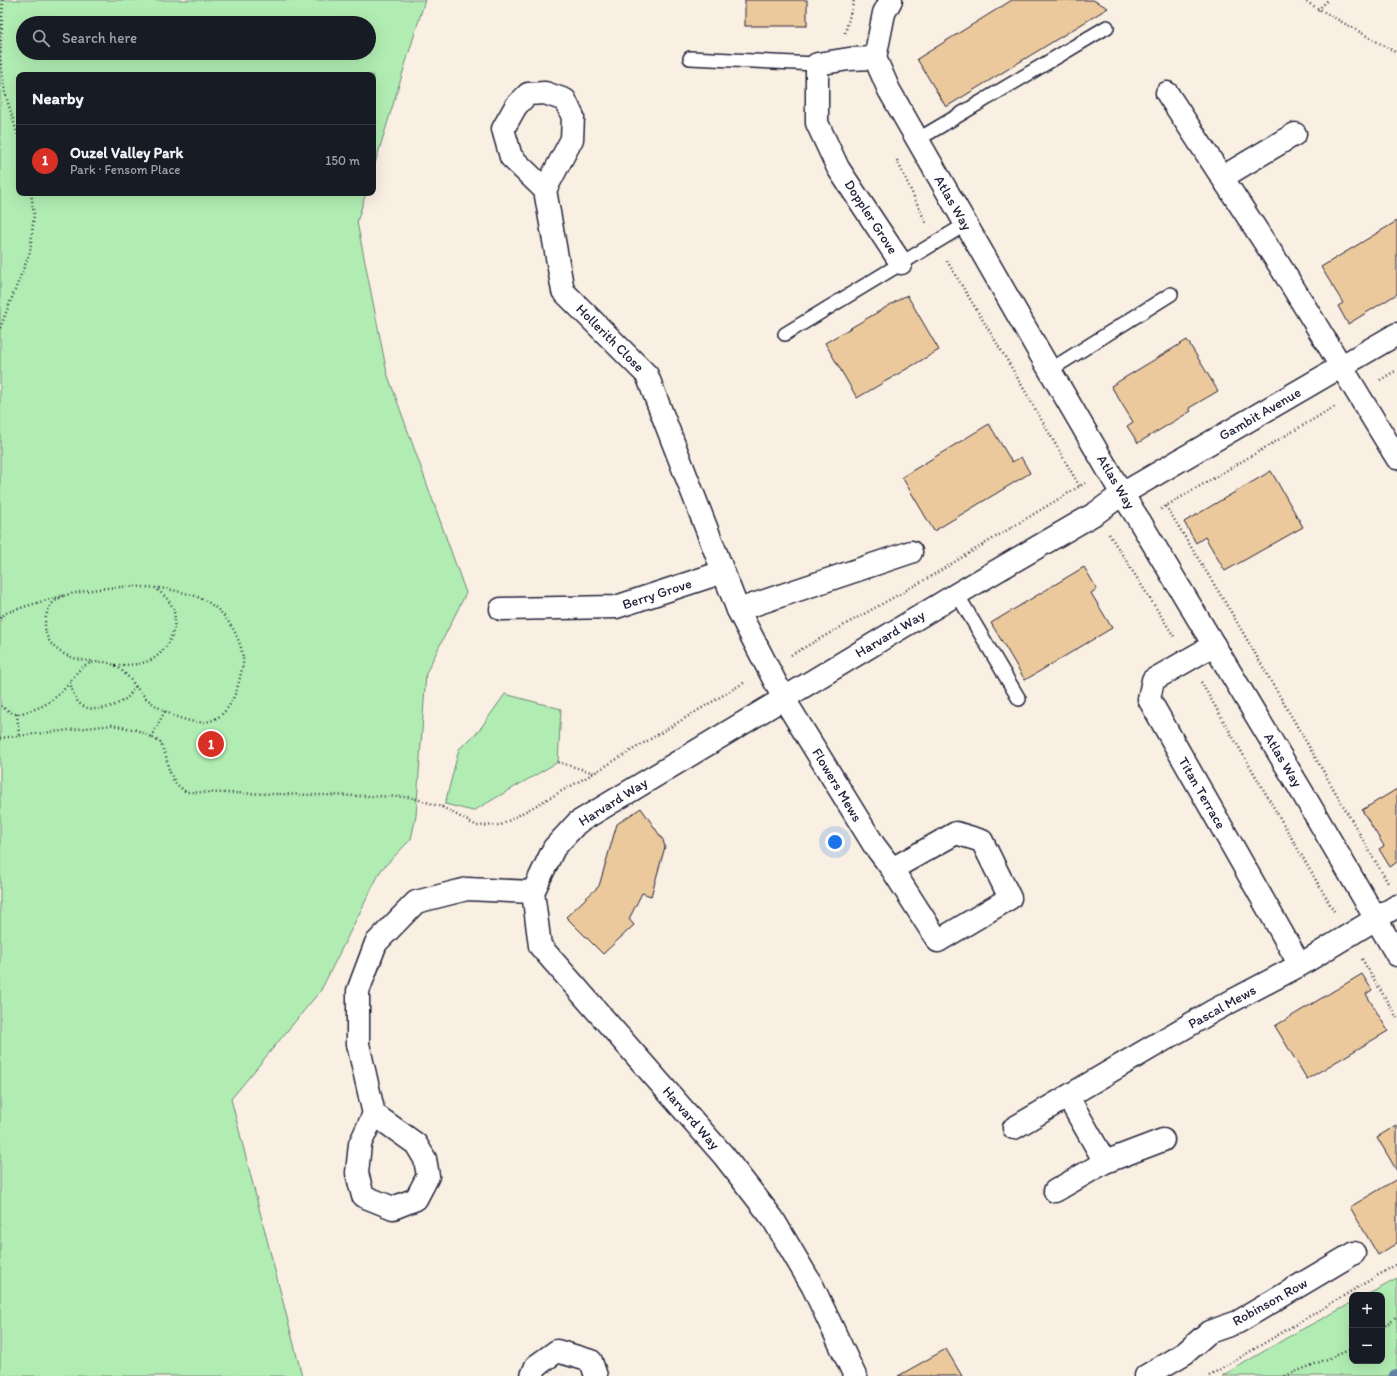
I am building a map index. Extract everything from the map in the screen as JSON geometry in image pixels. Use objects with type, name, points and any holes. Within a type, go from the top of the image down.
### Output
[{"type":"street","points":[[817,64],[849,58],[875,58],[884,12],[891,0]]},
{"type":"street","name":"Atlas Way","points":[[875,58],[888,90],[1122,494],[1144,527],[1397,954]]},
{"type":"street","name":"Doppler Grove","points":[[817,64],[817,123],[838,168],[901,263]]},
{"type":"street","points":[[1167,93],[1280,266],[1397,458]]},
{"type":"street","points":[[1223,177],[1295,134]]},
{"type":"street","name":"Hollerith Close","points":[[545,190],[563,291],[647,375],[723,572]]},
{"type":"street","name":"Gambit Avenue","points":[[1122,494],[1397,334]]},
{"type":"street","name":"Harvard Way","points":[[855,1376],[813,1287],[773,1219],[719,1150],[540,946],[533,892],[554,848],[577,823],[1096,512],[1122,494]]},
{"type":"street","points":[[738,610],[911,552]]},
{"type":"street","points":[[723,572],[738,610],[784,698]]},
{"type":"street","name":"Berry Grove","points":[[501,609],[616,607],[723,572]]},
{"type":"street","name":"Titan Terrace","points":[[1214,645],[1153,680],[1149,700],[1300,965]]},
{"type":"street","name":"Flowers Mews","points":[[784,698],[874,845],[892,869],[938,941],[1010,898],[982,841],[956,833],[892,869]]},
{"type":"street","points":[[374,1114],[358,1044],[358,991],[376,942],[416,902],[467,889],[533,892]]},
{"type":"street","name":"Pascal Mews","points":[[1014,1128],[1213,1011],[1300,965],[1397,906]]},
{"type":"street","points":[[1068,1097],[1105,1162]]},
{"type":"street","points":[[1055,1191],[1105,1162],[1163,1140]]},
{"type":"street","name":"Robinson Row","points":[[1146,1376],[1185,1353],[1209,1332],[1238,1322],[1354,1253]]},
{"type":"street","points":[[532,1376],[536,1366],[557,1351],[591,1361],[596,1376]]},
{"type":"lane","points":[[917,140],[1107,27]]},
{"type":"lane","points":[[690,58],[817,64]]},
{"type":"lane","points":[[901,263],[966,224]]},
{"type":"lane","name":"Doppler Grove","points":[[785,334],[901,263]]},
{"type":"lane","points":[[1050,370],[1171,294]]},
{"type":"lane","points":[[957,594],[1020,698]]},
{"type":"path","points":[[3,0],[0,57],[5,93],[16,129]]},
{"type":"path","points":[[1303,0],[1318,10],[1397,53]]},
{"type":"path","points":[[1318,10],[1328,0]]},
{"type":"path","points":[[0,328],[30,252],[34,214],[31,196]]},
{"type":"path","points":[[0,738],[112,725],[137,730],[160,742],[175,783],[186,792],[410,797],[442,807],[477,826],[501,825],[594,773],[768,668],[928,578],[1080,487],[1010,365],[936,243]]},
{"type":"path","points":[[1389,884],[1231,612],[1166,506],[1397,370]]},
{"type":"path","points":[[1111,538],[1188,660],[1397,1018]]},
{"type":"path","points":[[0,618],[6,613],[65,594],[106,587],[136,586],[188,593],[211,604],[224,616],[233,630],[241,648],[244,660],[240,682],[234,698],[226,711],[216,719],[204,722],[188,721],[164,711],[147,698],[121,669],[114,665],[108,662],[84,661],[64,654],[52,647],[44,634],[44,620],[51,605],[65,594]]},
{"type":"path","points":[[114,665],[135,665],[152,659],[163,651],[172,637],[175,624],[174,611],[167,598],[155,588]]},
{"type":"path","points":[[0,706],[17,714],[36,709],[50,702],[64,689],[74,674],[86,664],[96,662]]},
{"type":"path","points":[[70,681],[74,696],[82,706],[94,710],[112,706],[127,698],[136,686]]},
{"type":"path","points":[[151,737],[164,711]]},
{"type":"path","points":[[17,714],[19,735]]},
{"type":"path","points":[[558,762],[594,773]]},
{"type":"path","points":[[442,807],[445,804]]},
{"type":"path","points":[[1209,1376],[1397,1264]]},
{"type":"path","points":[[1385,1326],[1397,1316]]},
{"type":"path","points":[[1284,1376],[1349,1350]]},
{"type":"green space","points":[[0,0],[425,0],[376,160],[376,72],[16,72],[16,196],[365,196],[357,222],[387,373],[466,593],[426,673],[416,816],[411,839],[381,870],[321,990],[231,1099],[302,1376],[0,1376]]},
{"type":"green space","points":[[505,694],[561,709],[558,762],[473,811],[445,804],[459,749],[478,732]]},
{"type":"green space","points":[[1397,1279],[1397,1376],[1222,1376],[1295,1333],[1349,1305],[1349,1364],[1385,1364],[1385,1292],[1373,1292]]},
{"type":"building","points":[[745,0],[807,0],[807,26],[745,26]]},
{"type":"building","points":[[1012,0],[1093,0],[1108,8],[946,107],[917,59]]},
{"type":"building","points":[[1397,221],[1397,294],[1348,324],[1338,306],[1343,303],[1321,267]]},
{"type":"building","points":[[907,295],[939,350],[857,398],[825,343]]},
{"type":"building","points":[[1187,340],[1218,391],[1189,408],[1191,411],[1138,443],[1127,426],[1133,422],[1111,386]]},
{"type":"building","points":[[989,424],[1012,462],[1021,457],[1030,473],[934,531],[902,477]]},
{"type":"building","points":[[1271,471],[1303,527],[1225,571],[1205,537],[1196,543],[1184,522]]},
{"type":"building","points":[[1084,567],[1097,589],[1091,593],[1112,628],[1025,680],[991,623]]},
{"type":"building","points":[[1397,789],[1397,862],[1390,867],[1379,849],[1384,846],[1362,810]]},
{"type":"building","points":[[641,808],[663,840],[665,847],[651,896],[642,893],[629,919],[634,925],[603,954],[566,917],[599,886],[617,824]]},
{"type":"building","points":[[1362,974],[1372,990],[1366,994],[1388,1031],[1307,1079],[1275,1026]]},
{"type":"building","points":[[1397,1125],[1397,1171],[1377,1137]]},
{"type":"building","points":[[1397,1179],[1397,1243],[1378,1255],[1350,1207]]},
{"type":"building","points":[[946,1349],[962,1376],[898,1376]]},
{"type":"waterway","points":[[1393,1376],[1397,1374]]},
{"type":"place","name":"Ouzel Valley Park","points":[[211,744]]}]
